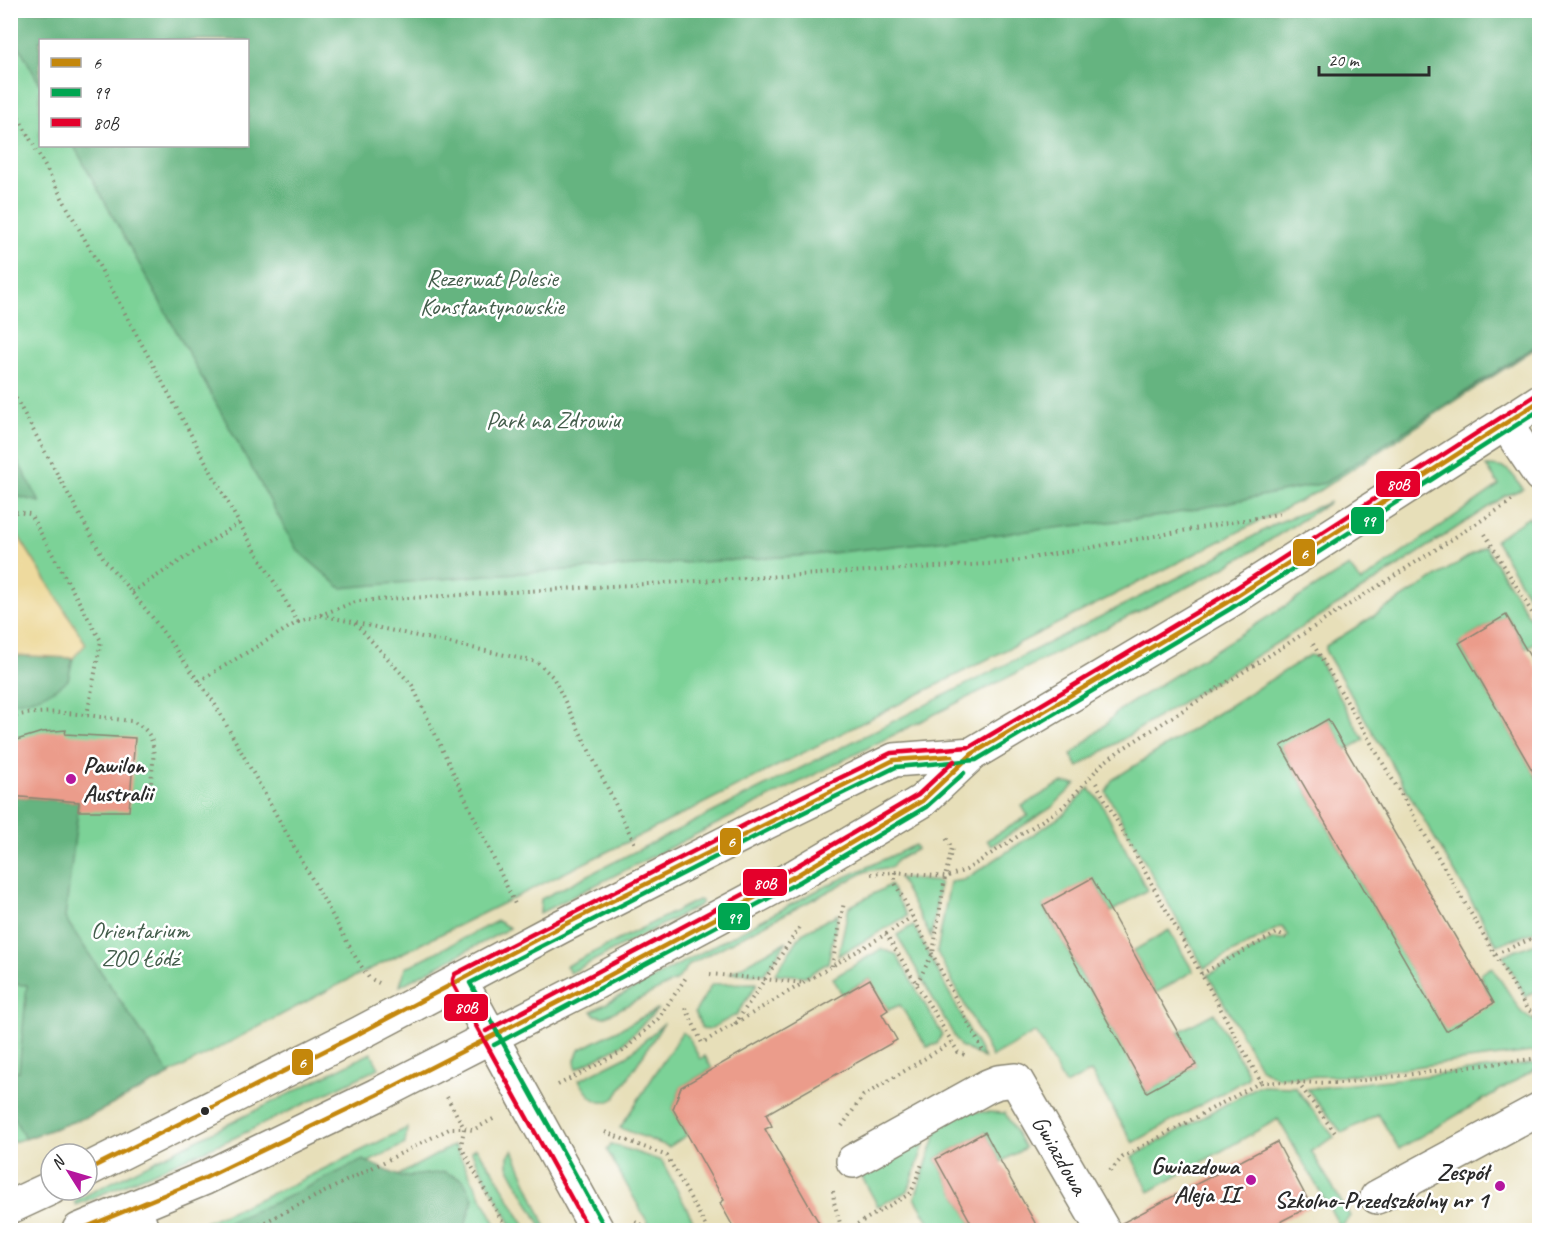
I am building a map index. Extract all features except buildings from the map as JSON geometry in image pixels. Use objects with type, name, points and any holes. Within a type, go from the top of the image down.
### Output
[{"type":"main road","points":[[79,1230],[139,1219],[205,1178],[490,1038],[796,875],[922,801],[972,754],[1226,603],[1539,401]]},
{"type":"main road","points":[[1505,423],[1531,485]]},
{"type":"main road","points":[[99,1164],[350,1038],[767,822],[894,760],[972,754]]},
{"type":"main road","points":[[460,980],[597,1230]]},
{"type":"main road","points":[[854,1161],[1002,1076]]},
{"type":"main road","name":"Gwiazdowa","points":[[1002,1076],[1083,1194],[1103,1230]]},
{"type":"main road","points":[[1377,1197],[1539,1109]]},
{"type":"main road","points":[[10,1206],[39,1193]]},
{"type":"path","points":[[10,102],[239,524],[298,622]]},
{"type":"path","points":[[10,388],[104,559],[132,592],[213,701],[369,978]]},
{"type":"path","points":[[871,874],[895,872],[945,877],[966,870],[1063,807],[1102,764],[1119,751],[1505,504],[1531,485]]},
{"type":"path","points":[[10,510],[30,514],[101,641],[87,715]]},
{"type":"path","points":[[199,681],[298,622],[358,602],[1004,563],[1283,513]]},
{"type":"path","points":[[132,592],[239,524]]},
{"type":"path","points":[[1485,534],[1539,626]]},
{"type":"path","points":[[320,615],[537,662],[553,677],[635,844]]},
{"type":"path","points":[[353,622],[412,685],[515,904]]},
{"type":"path","points":[[1313,644],[1527,1009],[1539,1018]]},
{"type":"path","points":[[10,717],[30,712],[51,711],[131,721],[142,725],[150,734],[154,744],[151,783]]},
{"type":"path","points":[[1096,783],[1261,1082]]},
{"type":"path","points":[[917,984],[933,953],[952,848],[946,838]]},
{"type":"path","points":[[895,872],[895,883],[912,917],[1002,1076]]},
{"type":"path","points":[[832,967],[844,902]]},
{"type":"path","points":[[686,1008],[702,1043],[806,983],[912,917]]},
{"type":"path","points":[[734,1025],[801,925]]},
{"type":"path","points":[[1201,974],[1277,933],[1286,938]]},
{"type":"path","points":[[886,934],[958,1052],[1002,1076]]},
{"type":"path","points":[[1496,954],[1539,935]]},
{"type":"path","points":[[552,1088],[623,1051],[658,1019],[687,976],[695,969]]},
{"type":"path","points":[[710,974],[806,983]]},
{"type":"path","points":[[932,1055],[952,1042]]},
{"type":"path","points":[[1083,1194],[1106,1180],[1111,1168],[1122,1157],[1261,1082],[1342,1083],[1539,1058]]},
{"type":"path","points":[[1298,1082],[1336,1134]]},
{"type":"path","points":[[453,1107],[464,1128],[461,1147],[507,1230]]},
{"type":"path","points":[[249,1230],[451,1128],[473,1130],[493,1119]]},
{"type":"path","points":[[605,1132],[667,1156],[708,1230]]},
{"type":"path","points":[[847,1230],[911,1193],[922,1163]]},
{"type":"path","points":[[635,1222],[655,1230]]},
{"type":"path","points":[[702,1230],[704,1224]]},
{"type":"green space","name":"Park na Zdrowiu","points":[[10,11],[1539,11],[1539,344],[1325,483],[1162,516],[813,555],[488,575],[341,588],[297,550],[75,147],[249,147],[249,39],[39,39],[39,83],[11,31]]},
{"type":"green space","name":"Park na Zdrowiu","points":[[11,11],[1539,11],[1539,346],[1317,492],[651,830],[334,987],[92,1115],[11,1143]]},
{"type":"green space","points":[[11,449],[40,502],[11,495]]},
{"type":"green space","points":[[1486,466],[1500,467],[1509,471],[1523,489],[1505,496],[1368,586],[1078,767],[1071,755],[1118,711],[1349,566],[1361,582],[1499,485]]},
{"type":"green space","points":[[1330,502],[1253,551],[1203,579],[540,913],[541,899],[1195,569],[1277,523]]},
{"type":"green space","points":[[1529,517],[1539,534],[1539,614],[1495,540]]},
{"type":"green space","points":[[1485,546],[1539,632],[1539,640],[1526,648],[1506,615],[1459,643],[1539,782],[1539,930],[1497,945],[1326,652],[1326,646]]},
{"type":"green space","points":[[10,655],[73,658],[68,680],[41,696],[11,703]]},
{"type":"green space","points":[[1310,655],[1317,657],[1364,740],[1346,750],[1328,719],[1281,747],[1446,1030],[1493,1003],[1480,974],[1492,967],[1522,1013],[1539,1024],[1539,1051],[1342,1076],[1276,1077],[1261,1069],[1208,975],[1273,939],[1282,940],[1289,936],[1282,926],[1204,968],[1106,792],[1112,780]]},
{"type":"green space","points":[[1061,783],[1076,784],[1051,808],[991,846],[987,840],[1028,816],[1022,806]]},
{"type":"green space","points":[[1089,788],[1100,801],[1147,890],[1111,912],[1092,878],[1043,906],[1147,1092],[1196,1065],[1178,1032],[1214,1013],[1248,1074],[1247,1079],[1133,1143],[1091,1072],[1065,1085],[1036,1032],[992,1057],[937,952],[950,882],[964,880],[1063,815]]},
{"type":"green space","points":[[11,796],[79,802],[65,918],[170,1075],[92,1115],[25,1139],[11,1112],[11,1071],[19,1071],[27,985],[11,984]]},
{"type":"green space","points":[[915,845],[917,849],[897,860],[892,867],[867,871],[690,964],[677,980],[604,1017],[595,1015],[592,1011],[820,889]]},
{"type":"green space","points":[[899,878],[940,882],[931,937]]},
{"type":"green space","points":[[890,885],[907,916],[838,956],[849,907]]},
{"type":"green space","points":[[698,900],[702,901],[700,905],[570,973],[566,966]]},
{"type":"green space","points":[[838,914],[828,963],[806,976],[775,974],[802,933]]},
{"type":"green space","points":[[497,921],[510,928],[400,986],[405,968]]},
{"type":"green space","points":[[913,925],[984,1058],[960,1046],[897,935]]},
{"type":"green space","points":[[1169,930],[1193,971],[1156,993],[1133,951]]},
{"type":"green space","points":[[787,941],[764,974],[730,973]]},
{"type":"green space","points":[[1539,942],[1539,989],[1526,997],[1503,955]]},
{"type":"green space","points":[[881,949],[896,954],[942,1034],[937,1044],[927,1047],[900,1005],[888,1010],[870,979],[842,994],[833,978]]},
{"type":"green space","points":[[756,983],[736,1015],[708,1030],[702,1028],[695,1012],[712,984]]},
{"type":"green space","points":[[658,1009],[620,1046],[576,1069],[575,1060],[579,1050]]},
{"type":"green space","points":[[664,1023],[615,1098],[603,1102],[589,1095],[579,1080],[627,1056]]},
{"type":"green space","points":[[682,1032],[688,1036],[700,1059],[705,1056],[712,1069],[681,1087],[673,1109],[687,1135],[669,1147],[620,1128]]},
{"type":"green space","points":[[371,1053],[379,1068],[236,1137],[99,1195],[99,1189]]},
{"type":"green space","points":[[1539,1063],[1539,1067],[1399,1149],[1378,1114],[1342,1133],[1307,1089]]},
{"type":"green space","points":[[1258,1086],[1295,1087],[1334,1137],[1311,1151],[1350,1216],[1341,1228],[1278,1119],[1149,1192],[1132,1157]]},
{"type":"green space","points":[[961,1111],[1005,1113],[1025,1148],[1001,1162],[985,1132],[936,1159],[975,1230],[934,1230],[915,1198],[940,1122]]},
{"type":"green space","points":[[407,1128],[405,1144],[232,1230],[187,1230],[291,1185]]},
{"type":"green space","points":[[930,1128],[908,1191],[878,1206],[857,1168]]},
{"type":"green space","points":[[611,1144],[662,1161],[698,1230],[666,1230],[648,1223],[607,1150]]},
{"type":"green space","points":[[454,1145],[499,1230],[464,1230],[473,1198],[397,1176]]},
{"type":"green space","points":[[476,1148],[494,1172],[527,1230],[514,1230],[471,1151]]},
{"type":"green space","points":[[513,1150],[547,1230],[543,1230],[508,1166],[508,1156]]},
{"type":"green space","points":[[363,1160],[401,1177],[445,1172],[463,1180],[473,1198],[464,1230],[209,1230],[283,1199]]},
{"type":"sand","points":[[11,524],[86,644],[73,658],[11,655]]},
{"type":"transit line","name":"80B","points":[[589,1230],[453,984],[455,974],[764,815],[891,753],[970,747],[1222,597],[1536,395]]},
{"type":"transit line","name":"6","points":[[79,1230],[205,1178],[377,1095],[580,991],[797,875],[922,801],[972,754],[1226,603],[1540,401]]},
{"type":"transit line","name":"99","points":[[604,1226],[470,983],[896,767],[976,760],[1230,609],[1540,410]]},
{"type":"transit line","name":"6","points":[[99,1164],[360,1033],[562,926],[894,760],[952,756]]},
{"type":"transit line","name":"80B","points":[[486,1031],[793,868],[918,795],[954,761]]},
{"type":"transit line","name":"99","points":[[494,1045],[801,881],[926,807],[964,773]]},
{"type":"place","name":"Pawilon Australii","points":[[71,779]]},
{"type":"place","name":"Gwiazdowa Aleja II","points":[[1251,1180]]},
{"type":"place","name":"Zespół Szkolno-Przedszkolny nr 1","points":[[1500,1186]]},
{"type":"park label","name":"Rezerwat Polesie Konstantynowskie","points":[[492,292]]},
{"type":"park label","name":"Orientarium ZOO Łódź","points":[[140,944]]}]
